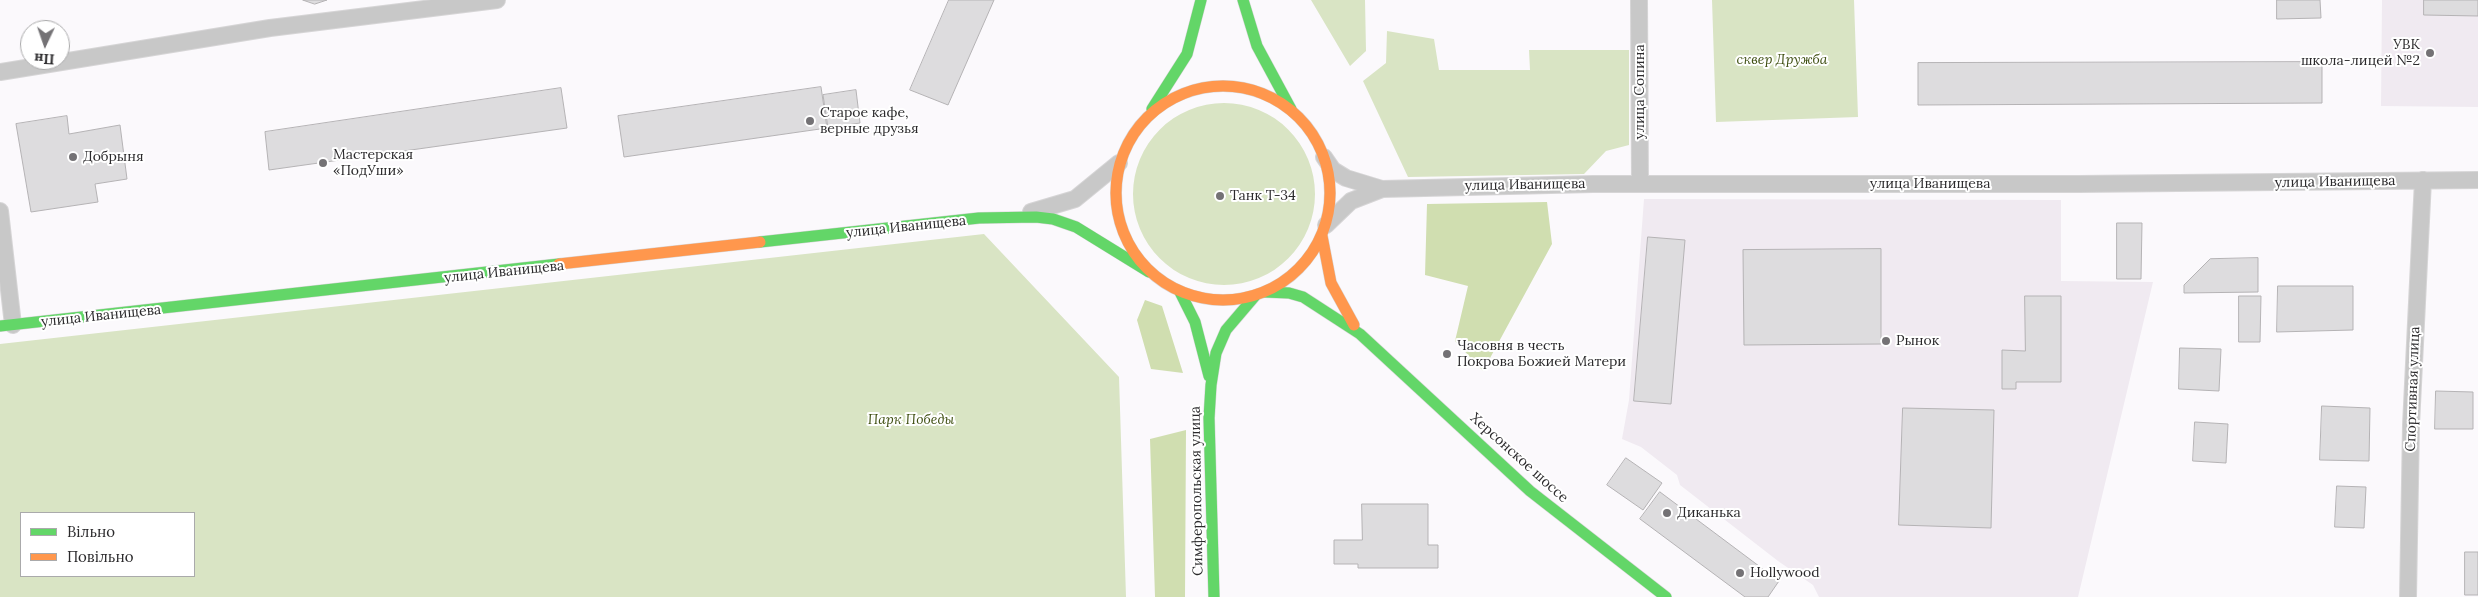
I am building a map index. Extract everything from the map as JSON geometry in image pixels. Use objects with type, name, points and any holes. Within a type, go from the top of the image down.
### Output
[{"type":"main road","points":[[1149,272],[1130,249],[1118,222],[1114,192],[1119,163],[1126,144],[1137,127],[1150,113],[1186,54],[1201,0]]},
{"type":"main road","points":[[1180,292],[1204,299],[1230,300],[1260,294],[1283,282],[1299,269],[1312,254],[1324,230],[1330,202],[1330,179],[1324,157],[1311,132],[1292,110],[1257,46],[1243,0]]},
{"type":"main road","points":[[1150,113],[1181,94],[1198,88],[1224,85],[1249,88],[1272,97],[1292,110]]},
{"type":"main road","name":"улица Иванищева","points":[[7,326],[904,226],[1007,218],[1054,218],[1082,230],[1180,292]]},
{"type":"main road","name":"Херсонское шоссе","points":[[1324,230],[1328,279],[1339,303],[1360,334]]},
{"type":"main road","name":"Симферопольская улица","points":[[1180,292],[1195,322],[1211,385]]},
{"type":"main road","name":"Херсонское шоссе","points":[[1260,294],[1289,293],[1303,297],[1360,334],[1530,491],[1666,597]]},
{"type":"main road","name":"Симферопольская улица","points":[[1214,597],[1209,418],[1211,385],[1216,353],[1226,330],[1260,294]]},
{"type":"street","points":[[0,72],[270,28],[497,0]]},
{"type":"street","name":"улица Сопина","points":[[1639,0],[1640,184]]},
{"type":"street","name":"улица Иванищева","points":[[1324,157],[1334,170],[1346,178],[1382,189],[1640,184],[2087,184],[2478,180]]},
{"type":"street","name":"улица Иванищева","points":[[1007,218],[1075,199],[1119,163]]},
{"type":"street","name":"Спортивная улица","points":[[2408,597],[2411,425],[2422,180]]},
{"type":"street","name":"улица Иванищева","points":[[1324,230],[1351,201],[1382,189]]},
{"type":"street","points":[[0,211],[7,326]]},
{"type":"shaded area","name":"УВК школа-лицей №2","points":[[2382,0],[2478,0],[2478,107],[2381,106]]},
{"type":"shaded area","name":"Рынок","points":[[1644,199],[2061,200],[2061,281],[2153,282],[2078,597],[1819,597],[1813,585],[1778,561],[1680,485],[1677,475],[1641,447],[1622,439],[1629,400]]},
{"type":"green space","points":[[1311,0],[1365,0],[1366,51],[1350,66]]},
{"type":"green space","name":"сквер Дружба","points":[[1712,0],[1854,0],[1858,117],[1716,122]]},
{"type":"green space","points":[[1387,31],[1434,39],[1439,70],[1530,70],[1529,50],[1629,50],[1629,145],[1606,151],[1584,174],[1408,177],[1363,81],[1386,63]]},
{"type":"green space","points":[[1233,103],[1242,104],[1267,113],[1289,129],[1305,151],[1314,176],[1314,212],[1305,237],[1289,259],[1267,275],[1242,284],[1215,285],[1206,284],[1181,275],[1166,265],[1153,252],[1143,237],[1134,212],[1133,185],[1134,176],[1143,151],[1153,136],[1166,123],[1181,113],[1206,104]]},
{"type":"green space","points":[[1547,202],[1552,244],[1483,371],[1455,341],[1468,286],[1425,275],[1427,204]]},
{"type":"green space","name":"Парк Победы","points":[[984,234],[1119,377],[1126,597],[0,597],[0,344]]},
{"type":"green space","points":[[1145,300],[1162,306],[1183,373],[1151,369],[1137,320]]},
{"type":"green space","points":[[1186,430],[1185,597],[1155,597],[1150,439]]},
{"type":"building","points":[[303,0],[327,0],[315,4]]},
{"type":"building","points":[[949,0],[994,0],[948,105],[910,90]]},
{"type":"building","points":[[2277,0],[2320,0],[2321,18],[2277,19]]},
{"type":"building","points":[[2424,0],[2478,0],[2478,16],[2424,15]]},
{"type":"building","points":[[2322,62],[2322,103],[1918,105],[1918,63]]},
{"type":"building","points":[[821,87],[827,128],[624,157],[618,116]]},
{"type":"building","points":[[561,88],[567,128],[269,170],[265,132]]},
{"type":"building","points":[[856,90],[860,123],[828,128],[823,95]]},
{"type":"building","name":"Добрыня","points":[[67,116],[69,134],[120,125],[127,179],[95,184],[98,202],[31,212],[16,124]]},
{"type":"building","points":[[2117,223],[2142,223],[2141,279],[2117,279]]},
{"type":"building","points":[[1648,237],[1685,240],[1671,404],[1634,401]]},
{"type":"building","points":[[1881,249],[1881,344],[1744,345],[1743,250]]},
{"type":"building","points":[[2258,258],[2258,292],[2184,293],[2184,285],[2210,259]]},
{"type":"building","points":[[2278,286],[2353,286],[2353,330],[2277,332]]},
{"type":"building","points":[[2025,296],[2061,296],[2061,382],[2016,382],[2016,389],[2002,389],[2002,350],[2025,351]]},
{"type":"building","points":[[2239,296],[2261,296],[2260,342],[2239,342]]},
{"type":"building","points":[[2180,348],[2221,349],[2219,391],[2179,389]]},
{"type":"building","points":[[2436,391],[2473,392],[2473,429],[2435,429]]},
{"type":"building","points":[[2322,406],[2370,408],[2369,461],[2320,460]]},
{"type":"building","points":[[1903,408],[1994,410],[1991,528],[1899,525]]},
{"type":"building","points":[[2195,422],[2228,424],[2226,463],[2193,461]]},
{"type":"building","points":[[1626,458],[1662,483],[1643,510],[1607,485]]},
{"type":"building","points":[[2337,486],[2366,487],[2364,528],[2335,527]]},
{"type":"building","points":[[1660,492],[1779,581],[1768,597],[1745,597],[1640,519]]},
{"type":"building","points":[[1362,504],[1428,504],[1428,545],[1438,545],[1438,568],[1358,568],[1358,564],[1334,564],[1334,540],[1362,540]]},
{"type":"building","points":[[2465,552],[2478,552],[2478,595],[2465,595]]},
{"type":"traffic: fast","points":[[1152,109],[1187,54],[1201,0]]},
{"type":"traffic: fast","points":[[1243,0],[1257,46],[1291,109]]},
{"type":"traffic: fast","points":[[760,242],[979,218],[1036,217],[1053,219],[1076,227],[1149,272]]},
{"type":"traffic: fast","points":[[0,326],[559,264]]},
{"type":"traffic: fast","points":[[1180,292],[1195,322],[1209,376]]},
{"type":"traffic: fast","points":[[1265,292],[1289,293],[1303,297],[1360,334],[1530,491],[1666,597]]},
{"type":"traffic: fast","points":[[1214,597],[1209,418],[1211,385],[1216,353],[1226,330],[1255,296]]},
{"type":"traffic: slow","points":[[1212,86],[1234,86],[1254,90],[1274,98],[1299,117],[1318,142],[1326,162],[1330,193],[1326,224],[1318,244],[1299,269],[1274,288],[1254,296],[1234,300],[1212,300],[1192,296],[1172,288],[1155,276],[1140,261],[1128,244],[1120,224],[1116,204],[1116,182],[1120,162],[1128,142],[1140,125],[1155,110],[1172,98],[1192,90],[1212,86]]},
{"type":"traffic: slow","points":[[1322,236],[1331,283],[1354,325]]},
{"type":"traffic: slow","points":[[559,264],[760,242]]},
{"type":"place","name":"УВК школа-лицей №2","points":[[2430,53]]},
{"type":"place","name":"Старое кафе, верные друзья","points":[[810,121]]},
{"type":"place","name":"Добрыня","points":[[73,157]]},
{"type":"place","name":"Мастерская «ПодУши»","points":[[323,163]]},
{"type":"place","name":"Танк Т-34","points":[[1220,196]]},
{"type":"place","name":"Рынок","points":[[1886,341]]},
{"type":"place","name":"Часовня в честь Покрова Божией Матери","points":[[1447,354]]},
{"type":"place","name":"Диканька","points":[[1667,513]]},
{"type":"place","name":"Hollywood","points":[[1740,573]]}]
